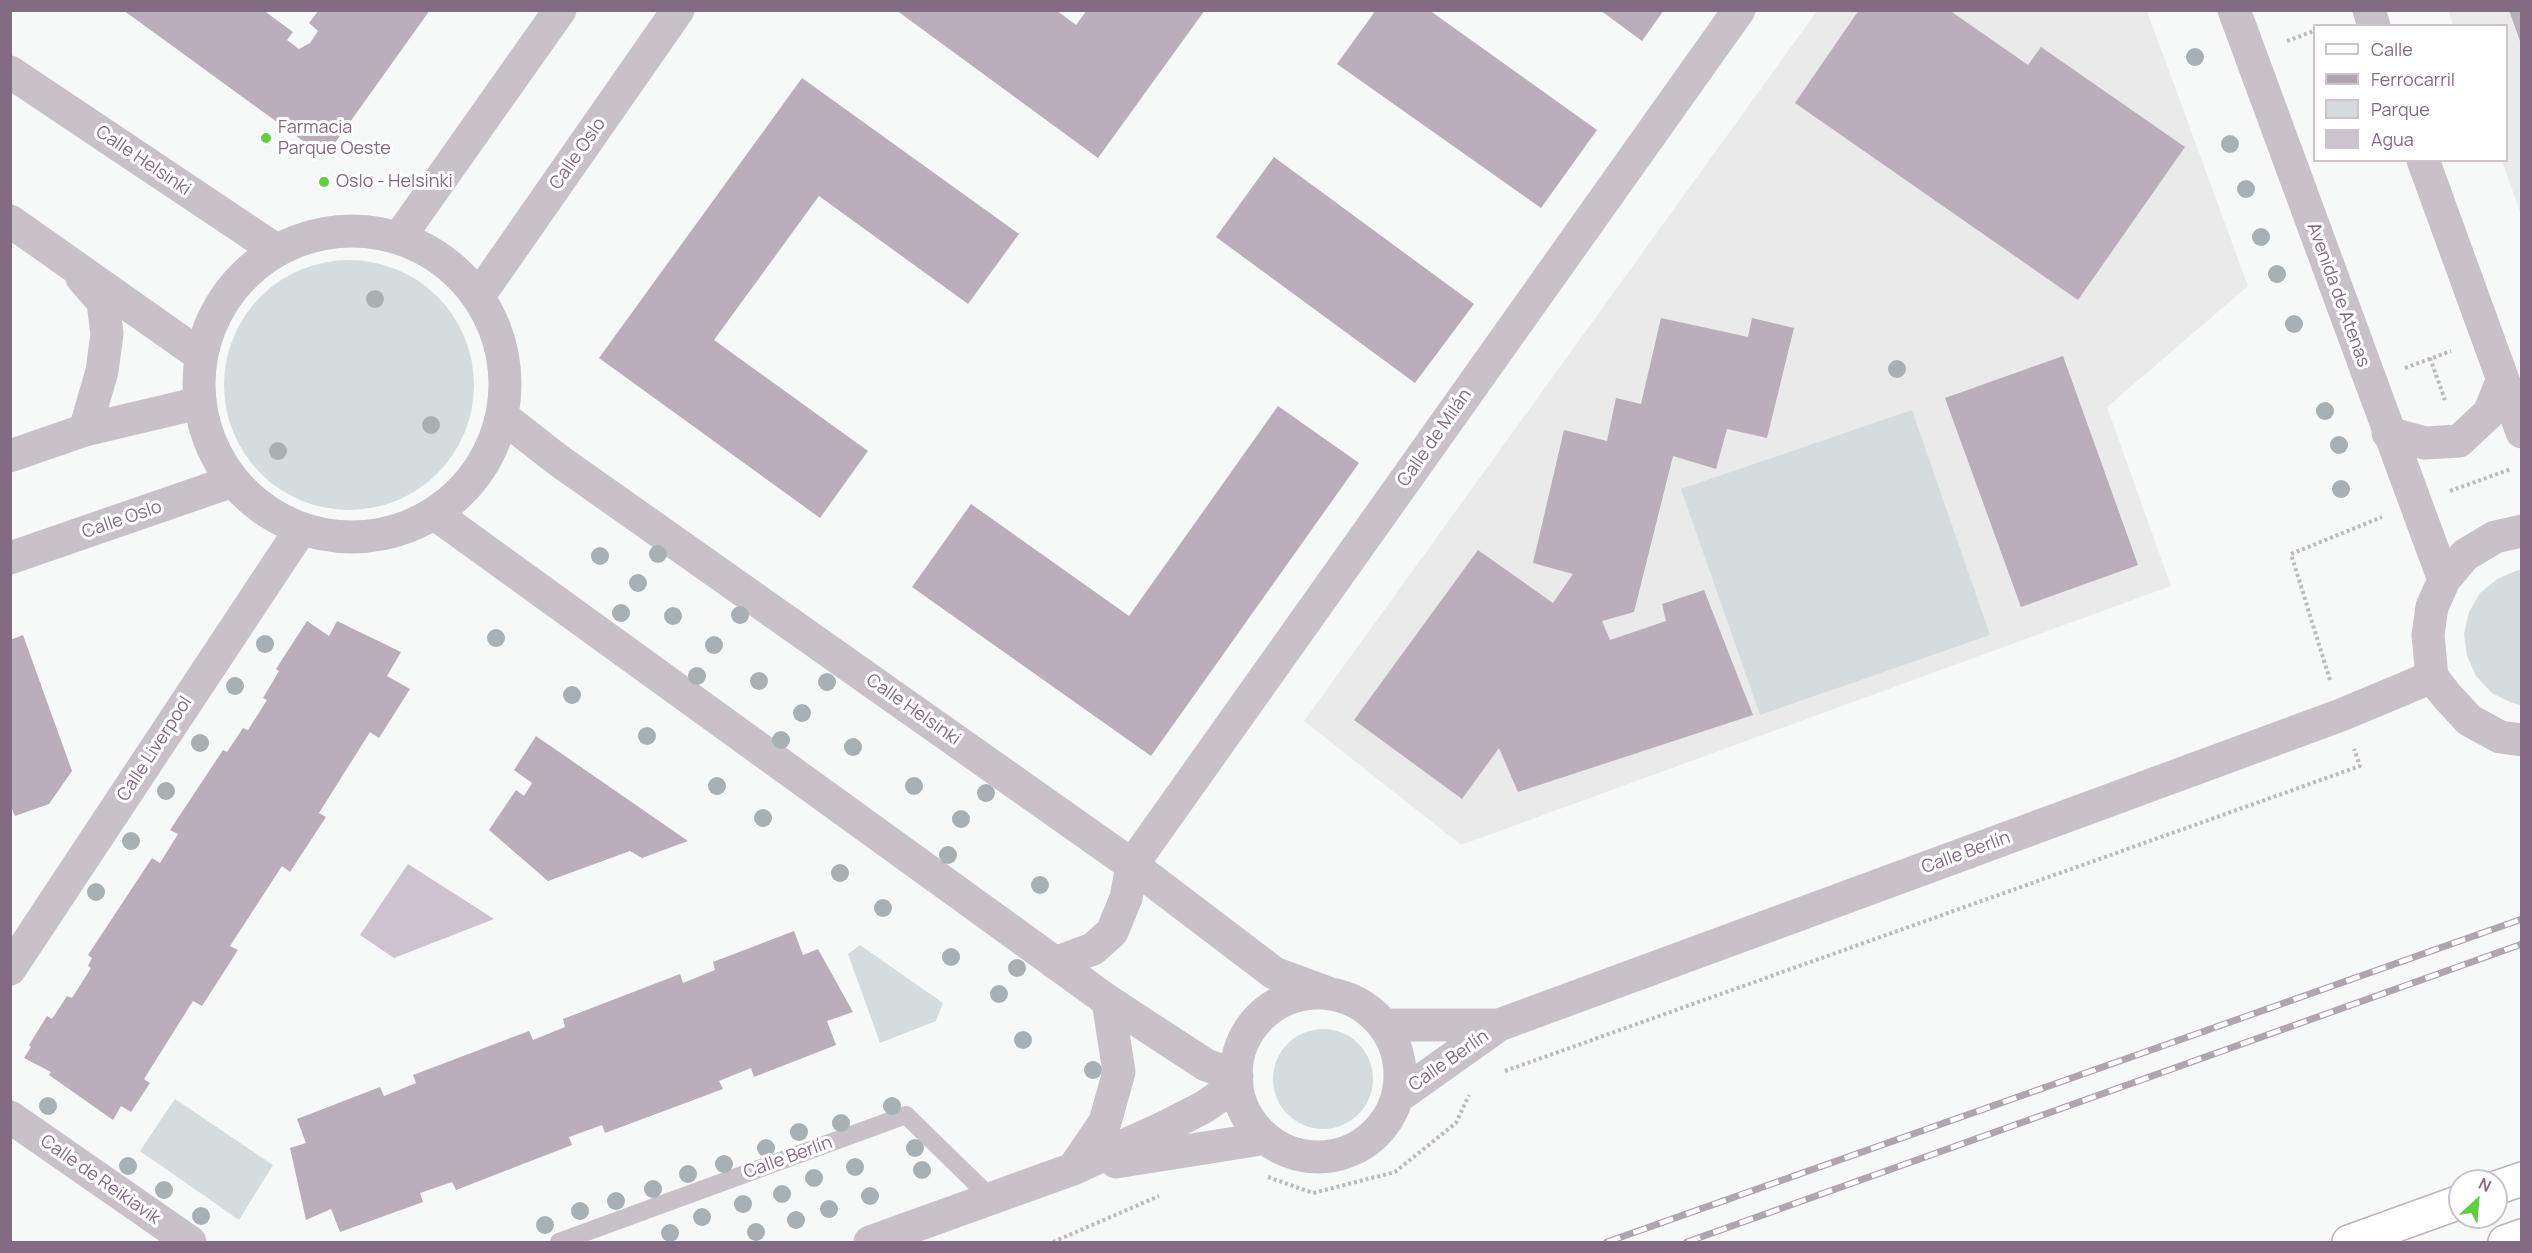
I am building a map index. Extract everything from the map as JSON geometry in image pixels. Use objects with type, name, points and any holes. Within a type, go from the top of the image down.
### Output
[{"type":"main road","points":[[2349,1242],[2448,1206]]},
{"type":"main road","points":[[2505,1242],[2522,1236]]},
{"type":"street","points":[[399,238],[560,10]]},
{"type":"street","name":"Calle Oslo","points":[[478,297],[678,10]]},
{"type":"street","name":"Calle de Milán","points":[[1132,865],[1739,10]]},
{"type":"street","name":"Avenida de Atenas","points":[[2234,10],[2444,580]]},
{"type":"street","name":"Calle Helsinki","points":[[10,72],[276,250]]},
{"type":"street","points":[[2424,162],[2522,432]]},
{"type":"street","points":[[10,221],[200,355]]},
{"type":"street","points":[[329,231],[357,231],[399,238],[443,261],[478,297],[492,323],[504,364],[503,417],[489,454],[466,488],[435,514],[393,533],[369,536],[346,538],[301,529],[263,510],[232,481],[210,445],[199,403],[200,355],[215,313],[234,286],[241,277],[276,250],[302,238],[329,231]]},
{"type":"street","points":[[69,263],[103,302],[107,334],[102,371],[85,430]]},
{"type":"street","points":[[2388,433],[2425,443],[2459,441],[2489,413],[2502,381]]},
{"type":"street","points":[[10,456],[85,430],[199,403]]},
{"type":"street","name":"Calle Helsinki","points":[[503,417],[558,460],[1132,865],[1274,973],[1328,993]]},
{"type":"street","name":"Calle Oslo","points":[[10,558],[232,481]]},
{"type":"street","points":[[435,514],[1108,1001],[1206,1065],[1237,1080]]},
{"type":"street","name":"Calle Liverpool","points":[[10,969],[301,529]]},
{"type":"street","points":[[2522,531],[2495,537],[2465,555],[2444,580],[2432,607],[2428,635],[2432,676],[2469,720],[2500,737],[2522,740]]},
{"type":"street","name":"Calle Berlín","points":[[1399,1096],[1499,1025],[2330,719],[2432,676]]},
{"type":"street","points":[[1055,963],[1094,949],[1112,933],[1126,898],[1132,865]]},
{"type":"street","points":[[1328,993],[1359,1004],[1384,1025],[1398,1050],[1401,1070],[1399,1096],[1388,1120],[1371,1139],[1348,1152],[1321,1157],[1296,1154],[1262,1139],[1238,1103],[1237,1080],[1241,1048],[1254,1024],[1275,1006],[1300,995],[1328,993]]},
{"type":"street","points":[[1072,1169],[1105,1122],[1119,1072],[1108,1001]]},
{"type":"street","name":"Calle Berlín","points":[[1384,1025],[1499,1025]]},
{"type":"street","points":[[870,1242],[1072,1169],[1204,1107],[1237,1080]]},
{"type":"street","name":"Calle de Reikiavik","points":[[10,1117],[190,1242]]},
{"type":"street","points":[[1072,1169],[1262,1139]]},
{"type":"lane","name":"Calle Berlín","points":[[559,1242],[906,1115],[991,1198]]},
{"type":"path","points":[[2285,42],[2313,31]]},
{"type":"path","points":[[2403,368],[2453,351],[2449,339]]},
{"type":"shaded area","points":[[1817,11],[2147,11],[2248,286],[2107,407],[2171,586],[1461,845],[1304,721]]},
{"type":"shaded area","points":[[2448,11],[2521,11],[2521,215],[2502,162],[2508,162],[2508,24],[2453,24]]},
{"type":"green space","points":[[337,260],[361,260],[397,269],[419,281],[438,296],[453,315],[465,337],[472,361],[474,385],[472,409],[465,433],[453,455],[438,474],[419,489],[397,501],[361,510],[337,510],[301,501],[279,489],[260,474],[245,455],[233,433],[224,397],[224,373],[233,337],[245,315],[260,296],[279,281],[301,269]]},
{"type":"green space","points":[[1912,410],[1990,635],[1760,715],[1681,489]]},
{"type":"green space","points":[[2522,570],[2521,705],[2492,693],[2476,676],[2467,656],[2464,634],[2469,612],[2480,593],[2497,579]]},
{"type":"green space","points":[[860,945],[943,1003],[936,1021],[880,1043],[848,954]]},
{"type":"green space","points":[[1323,1029],[1342,1033],[1358,1044],[1369,1060],[1373,1079],[1369,1098],[1358,1114],[1342,1125],[1323,1129],[1304,1125],[1288,1114],[1277,1098],[1273,1079],[1277,1060],[1288,1044],[1304,1033]]},
{"type":"green space","points":[[175,1099],[273,1165],[239,1220],[140,1151]]},
{"type":"water","points":[[408,864],[494,919],[394,958],[360,935]]},
{"type":"building","points":[[123,10],[263,10],[293,32],[287,40],[299,49],[310,43],[318,31],[309,23],[319,10],[430,10],[325,157]]},
{"type":"building","points":[[896,10],[1056,10],[1076,25],[1087,10],[1205,10],[1098,158]]},
{"type":"building","points":[[1376,10],[1429,10],[1597,130],[1541,208],[1337,64]]},
{"type":"building","points":[[1600,10],[1664,10],[1642,41]]},
{"type":"building","points":[[1859,10],[1949,10],[2028,65],[2041,47],[2185,147],[2078,300],[1795,103]]},
{"type":"building","points":[[2509,10],[2522,10],[2522,44],[2521,44]]},
{"type":"building","points":[[802,78],[1019,234],[968,304],[819,196],[714,340],[868,451],[820,518],[599,358]]},
{"type":"building","points":[[1274,157],[1474,304],[1415,383],[1216,237]]},
{"type":"building","points":[[1661,318],[1748,337],[1752,318],[1794,328],[1767,438],[1727,429],[1716,469],[1673,456],[1634,612],[1602,621],[1610,640],[1666,621],[1662,604],[1704,590],[1753,715],[1518,792],[1499,748],[1462,799],[1354,720],[1478,550],[1553,603],[1573,574],[1533,563],[1564,430],[1607,441],[1616,398],[1641,404]]},
{"type":"building","points":[[2063,356],[2138,565],[2021,607],[1945,398]]},
{"type":"building","points":[[1278,406],[1359,463],[1151,756],[912,587],[971,504],[1129,616]]},
{"type":"building","points":[[307,621],[329,636],[337,621],[401,652],[387,676],[410,689],[379,738],[370,732],[319,813],[326,817],[290,872],[282,866],[230,946],[238,950],[202,1006],[193,1001],[144,1079],[150,1083],[131,1112],[121,1106],[113,1120],[49,1075],[51,1072],[24,1058],[31,1047],[29,1045],[47,1016],[52,1019],[67,996],[72,998],[91,968],[88,966],[92,958],[88,955],[152,858],[160,863],[178,834],[170,830],[223,750],[227,752],[243,728],[248,730],[267,700],[263,698],[279,671],[276,669]]},
{"type":"building","points":[[23,635],[72,771],[49,804],[15,816],[10,804],[10,640]]},
{"type":"building","points":[[536,736],[688,841],[642,858],[630,851],[548,881],[489,830],[516,790],[524,796],[532,783],[514,770]]},
{"type":"building","points":[[794,931],[803,955],[818,949],[853,1012],[827,1021],[836,1045],[754,1077],[751,1068],[719,1081],[723,1089],[605,1133],[602,1125],[569,1137],[572,1145],[456,1190],[452,1182],[420,1193],[423,1202],[340,1232],[331,1209],[306,1220],[290,1148],[306,1143],[297,1119],[380,1087],[384,1096],[416,1083],[413,1075],[529,1031],[533,1040],[565,1027],[563,1019],[680,974],[683,983],[715,970],[713,962]]},
{"type":"railway","points":[[1607,1242],[2522,919]]},
{"type":"railway","points":[[1687,1242],[2522,944]]},
{"type":"place","name":"Farmacia Parque Oeste","points":[[266,138]]},
{"type":"place","name":"Oslo - Helsinki","points":[[324,182]]}]
